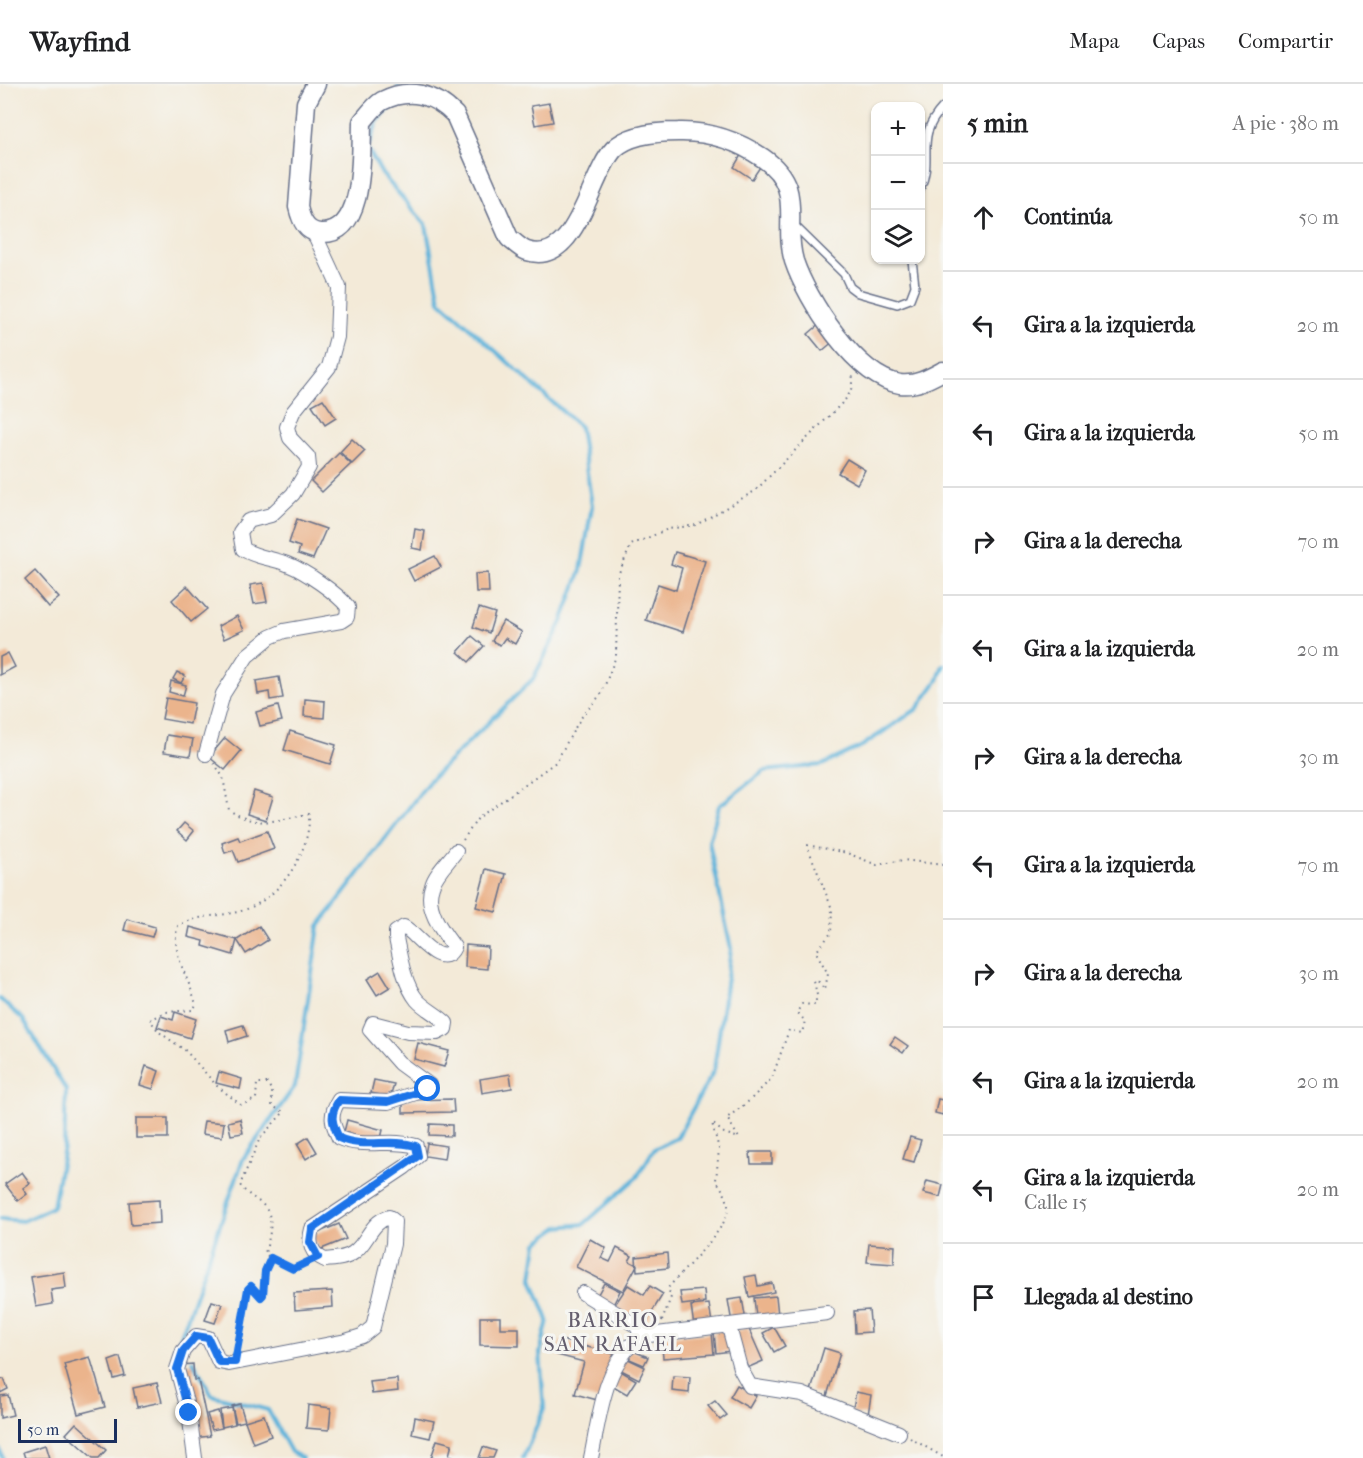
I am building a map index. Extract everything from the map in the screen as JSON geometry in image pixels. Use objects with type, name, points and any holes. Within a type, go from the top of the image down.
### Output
[{"type":"main road","points":[[315,84],[306,103],[298,207],[302,222],[314,233],[332,234],[343,226],[352,212],[359,182],[362,122],[381,102],[407,93],[430,96],[443,103],[455,115],[509,238],[527,251],[546,252],[560,246],[577,222],[597,173],[615,148],[629,140],[657,132],[694,131],[711,134],[762,158],[779,171],[787,183],[793,258],[805,291],[819,314],[862,362],[887,380],[902,384],[920,382],[943,371]]},
{"type":"street","points":[[206,754],[223,694],[247,656],[270,637],[284,631],[341,621],[347,617],[348,607],[342,599],[288,564],[253,555],[243,549],[240,531],[248,521],[271,515],[293,494],[309,467],[308,457],[290,438],[287,428],[293,412],[329,367],[337,338],[339,287],[314,233]]},
{"type":"street","points":[[195,1458],[189,1413],[177,1369],[183,1351],[196,1336],[208,1338],[219,1362],[235,1362],[346,1341],[362,1336],[373,1327],[393,1245],[394,1221],[389,1217],[379,1220],[353,1253],[339,1259],[325,1260],[318,1257],[310,1242],[312,1229],[418,1156],[416,1146],[409,1144],[396,1142],[354,1145],[339,1138],[332,1123],[332,1110],[339,1100],[388,1102],[428,1089],[429,1084],[399,1063],[370,1030],[373,1023],[408,1032],[437,1033],[445,1029],[446,1023],[416,999],[406,978],[396,932],[404,927],[410,930],[431,952],[445,954],[452,951],[454,947],[439,927],[431,906],[432,886],[456,851]]},
{"type":"street","points":[[583,1293],[637,1326],[641,1336]]},
{"type":"street","points":[[591,1458],[605,1386],[629,1345],[641,1336],[729,1327],[827,1313]]},
{"type":"street","points":[[729,1327],[740,1368],[750,1386],[802,1394],[899,1433]]},
{"type":"lane","points":[[925,172],[927,164],[925,138],[932,118],[943,107]]},
{"type":"lane","points":[[792,223],[844,274],[850,287],[867,296],[897,304],[910,299],[915,286],[912,264]]},
{"type":"path","points":[[456,851],[478,818],[556,762],[580,719],[602,693],[616,656],[618,575],[631,545],[668,529],[696,525],[755,491],[845,400],[851,391],[852,375],[862,362]]},
{"type":"path","points":[[206,754],[223,777],[229,810],[239,816],[270,822],[309,814],[300,856],[278,885],[244,910],[197,917],[178,926],[176,933],[181,963],[193,989],[196,1005],[193,1010],[166,1012],[150,1020],[159,1032],[186,1051],[217,1086],[241,1105],[256,1099],[257,1083],[267,1083],[272,1091],[272,1106],[284,1112],[260,1138],[240,1185],[248,1196],[266,1208],[271,1220],[271,1233],[265,1253],[293,1269],[318,1257]]},
{"type":"path","points":[[658,1334],[671,1297],[668,1288],[715,1236],[729,1211],[726,1195],[716,1180],[718,1149],[712,1123],[724,1133],[739,1138],[728,1118],[772,1078],[789,1029],[802,1033],[805,1021],[797,1012],[802,1004],[815,1005],[817,995],[814,981],[819,982],[825,989],[828,974],[816,952],[831,933],[832,909],[807,845],[847,853],[877,865],[903,860],[943,865]]},
{"type":"path","points":[[235,1362],[248,1289],[251,1286],[261,1297],[263,1295],[265,1271],[271,1258]]},
{"type":"path","points":[[899,1433],[943,1457]]},
{"type":"building","points":[[549,103],[553,122],[535,125],[531,106]]},
{"type":"building","points":[[741,155],[760,167],[752,179],[734,167]]},
{"type":"building","points":[[821,323],[835,340],[822,351],[808,334]]},
{"type":"building","points":[[323,399],[336,418],[325,425],[312,405]]},
{"type":"building","points":[[352,439],[365,451],[352,464],[340,452]]},
{"type":"building","points":[[339,453],[351,464],[322,492],[311,481]]},
{"type":"building","points":[[847,459],[865,470],[857,484],[838,473]]},
{"type":"building","points":[[297,519],[326,529],[313,559],[298,554],[300,547],[289,543]]},
{"type":"building","points":[[415,529],[425,531],[422,550],[412,548]]},
{"type":"building","points":[[675,552],[705,561],[683,632],[646,620],[658,584],[676,590],[682,568],[671,564]]},
{"type":"building","points":[[435,556],[441,567],[414,581],[408,569]]},
{"type":"building","points":[[35,571],[59,598],[48,607],[25,580]]},
{"type":"building","points":[[488,573],[489,592],[476,592],[475,574]]},
{"type":"building","points":[[263,583],[267,602],[254,604],[250,585]]},
{"type":"building","points":[[187,586],[207,609],[191,622],[172,600]]},
{"type":"building","points":[[479,608],[495,613],[489,633],[473,627]]},
{"type":"building","points":[[237,616],[244,630],[224,639],[218,626]]},
{"type":"building","points":[[503,621],[522,632],[515,644],[505,638],[500,645],[492,641]]},
{"type":"building","points":[[472,636],[484,646],[469,662],[458,652]]},
{"type":"building","points":[[8,653],[15,667],[0,675],[0,657]]},
{"type":"building","points":[[177,672],[185,676],[181,683],[173,679]]},
{"type":"building","points":[[279,677],[283,698],[270,700],[269,692],[258,694],[256,681]]},
{"type":"building","points":[[171,681],[186,685],[183,696],[169,692]]},
{"type":"building","points":[[166,698],[194,703],[190,724],[162,719]]},
{"type":"building","points":[[305,699],[325,701],[324,718],[304,716]]},
{"type":"building","points":[[278,706],[282,721],[260,726],[256,712]]},
{"type":"building","points":[[290,731],[336,745],[330,764],[284,750]]},
{"type":"building","points":[[167,735],[193,739],[190,756],[164,752]]},
{"type":"building","points":[[225,738],[241,751],[225,770],[209,757]]},
{"type":"building","points":[[254,791],[273,797],[266,820],[247,814]]},
{"type":"building","points":[[184,823],[194,831],[187,840],[177,831]]},
{"type":"building","points":[[267,831],[274,849],[238,862],[233,850],[225,853],[222,843],[238,837],[240,841]]},
{"type":"building","points":[[486,869],[506,874],[496,912],[476,907]]},
{"type":"building","points":[[127,919],[155,927],[152,937],[124,930]]},
{"type":"building","points":[[259,926],[268,940],[246,954],[237,940]]},
{"type":"building","points":[[190,927],[237,940],[233,955],[203,946],[204,941],[188,937]]},
{"type":"building","points":[[466,945],[488,947],[487,969],[465,967]]},
{"type":"building","points":[[380,971],[390,987],[377,995],[367,979]]},
{"type":"building","points":[[175,1012],[196,1019],[190,1038],[157,1027],[161,1016],[173,1020]]},
{"type":"building","points":[[243,1025],[247,1036],[229,1042],[226,1030]]},
{"type":"building","points":[[895,1037],[908,1046],[903,1053],[890,1044]]},
{"type":"building","points":[[418,1043],[449,1051],[444,1067],[414,1059]]},
{"type":"building","points":[[146,1066],[159,1071],[153,1089],[140,1085]]},
{"type":"building","points":[[219,1072],[242,1079],[240,1089],[216,1083]]},
{"type":"building","points":[[510,1074],[512,1088],[482,1093],[480,1079]]},
{"type":"building","points":[[374,1080],[394,1084],[390,1097],[371,1093]]},
{"type":"building","points":[[453,1099],[454,1112],[403,1113],[403,1100]]},
{"type":"building","points":[[938,1099],[943,1100],[943,1115],[935,1113]]},
{"type":"building","points":[[136,1118],[168,1118],[168,1138],[136,1138]]},
{"type":"building","points":[[240,1119],[243,1133],[231,1135],[228,1122]]},
{"type":"building","points":[[347,1120],[383,1130],[380,1142],[344,1132]]},
{"type":"building","points":[[204,1121],[224,1123],[222,1137],[202,1134]]},
{"type":"building","points":[[430,1124],[452,1125],[452,1136],[429,1135]]},
{"type":"building","points":[[308,1137],[317,1152],[306,1159],[297,1144]]},
{"type":"building","points":[[910,1137],[921,1140],[914,1162],[903,1159]]},
{"type":"building","points":[[427,1143],[446,1146],[444,1159],[425,1156]]},
{"type":"building","points":[[750,1152],[772,1152],[772,1164],[751,1164]]},
{"type":"building","points":[[22,1172],[30,1183],[23,1188],[27,1194],[18,1201],[5,1184]]},
{"type":"building","points":[[927,1181],[943,1185],[940,1197],[923,1193]]},
{"type":"building","points":[[159,1200],[160,1223],[131,1225],[129,1202]]},
{"type":"building","points":[[339,1224],[346,1239],[319,1250],[312,1235]]},
{"type":"building","points":[[590,1239],[606,1248],[601,1258],[610,1262],[617,1248],[632,1256],[629,1261],[637,1265],[623,1291],[576,1267]]},
{"type":"building","points":[[869,1244],[895,1246],[894,1264],[867,1262]]},
{"type":"building","points":[[667,1253],[668,1268],[637,1271],[636,1257]]},
{"type":"building","points":[[64,1272],[66,1288],[51,1290],[53,1304],[36,1307],[31,1277]]},
{"type":"building","points":[[756,1275],[758,1286],[772,1283],[774,1292],[749,1297],[745,1277]]},
{"type":"building","points":[[604,1283],[620,1291],[613,1305],[597,1296]]},
{"type":"building","points":[[628,1285],[644,1295],[650,1286],[663,1294],[644,1325],[614,1306]]},
{"type":"building","points":[[704,1290],[705,1302],[682,1305],[680,1292]]},
{"type":"building","points":[[332,1291],[333,1307],[295,1310],[294,1293]]},
{"type":"building","points":[[776,1296],[778,1315],[756,1317],[754,1298]]},
{"type":"building","points":[[742,1298],[746,1321],[732,1323],[728,1300]]},
{"type":"building","points":[[212,1301],[222,1304],[215,1323],[205,1320]]},
{"type":"building","points":[[709,1304],[712,1323],[694,1326],[691,1306]]},
{"type":"building","points":[[869,1310],[871,1332],[855,1333],[854,1311]]},
{"type":"building","points":[[480,1317],[500,1317],[500,1328],[519,1328],[519,1346],[480,1345]]},
{"type":"building","points":[[748,1327],[763,1361],[747,1368],[732,1334]]},
{"type":"building","points":[[774,1327],[785,1346],[774,1352],[763,1333]]},
{"type":"building","points":[[728,1329],[731,1351],[716,1353],[714,1332]]},
{"type":"building","points":[[712,1333],[714,1354],[663,1358],[661,1337]]},
{"type":"building","points":[[561,1340],[614,1354],[601,1401],[575,1394],[584,1362],[557,1355]]},
{"type":"building","points":[[824,1348],[840,1353],[827,1396],[811,1391]]},
{"type":"building","points":[[628,1349],[648,1357],[644,1365],[625,1357]]},
{"type":"building","points":[[90,1357],[105,1407],[78,1414],[64,1364]]},
{"type":"building","points":[[120,1357],[125,1376],[114,1379],[109,1361]]},
{"type":"building","points":[[624,1357],[645,1367],[639,1379],[619,1369]]},
{"type":"building","points":[[193,1364],[194,1380],[198,1380],[210,1436],[194,1438],[180,1365]]},
{"type":"building","points":[[619,1370],[636,1380],[627,1394],[610,1384]]},
{"type":"building","points":[[673,1376],[690,1377],[689,1393],[672,1391]]},
{"type":"building","points":[[4,1379],[8,1389],[0,1393],[0,1380]]},
{"type":"building","points":[[397,1379],[398,1391],[372,1394],[370,1382]]},
{"type":"building","points":[[157,1383],[162,1402],[137,1407],[133,1388]]},
{"type":"building","points":[[737,1385],[756,1396],[749,1408],[730,1397]]},
{"type":"building","points":[[856,1392],[871,1395],[868,1415],[852,1413]]},
{"type":"building","points":[[8,1395],[13,1415],[0,1418],[0,1396]]},
{"type":"building","points":[[715,1401],[727,1415],[720,1420],[708,1406]]},
{"type":"building","points":[[240,1404],[245,1421],[236,1423],[232,1406]]},
{"type":"building","points":[[308,1405],[331,1408],[329,1430],[306,1428]]},
{"type":"building","points":[[232,1408],[235,1424],[222,1427],[220,1410]]},
{"type":"building","points":[[218,1411],[222,1428],[212,1430],[207,1414]]},
{"type":"building","points":[[264,1415],[271,1436],[253,1443],[245,1421]]},
{"type":"building","points":[[415,1417],[434,1421],[430,1438],[412,1434]]},
{"type":"building","points":[[76,1423],[106,1450],[99,1458],[93,1458],[66,1434]]},
{"type":"building","points":[[437,1440],[452,1444],[449,1455],[457,1458],[431,1458]]},
{"type":"building","points":[[45,1445],[49,1458],[25,1458],[23,1452]]},
{"type":"building","points":[[483,1447],[496,1451],[493,1458],[479,1458]]},
{"type":"waterway","points":[[369,144],[377,122],[393,105]]},
{"type":"waterway","points":[[176,1351],[243,1159],[295,1086],[319,926],[430,780],[533,679],[562,622],[581,570],[592,506],[580,427],[440,301],[426,225],[382,174],[369,151]]},
{"type":"waterway","points":[[523,1458],[544,1409],[540,1353],[548,1320],[532,1279],[537,1243],[558,1227],[584,1224],[637,1177],[654,1149],[677,1138],[714,1070],[731,949],[709,842],[719,806],[764,771],[822,765],[862,746],[917,709],[938,680],[943,665]]},
{"type":"waterway","points":[[0,999],[23,1019],[66,1090],[64,1147],[53,1207],[23,1221],[0,1219]]},
{"type":"waterway","points":[[193,1361],[212,1395],[268,1410],[291,1452],[302,1458]]},
{"type":"waterway","points":[[0,1450],[3,1458]]},
{"type":"district","name":"BARRIO SAN RAFAEL","points":[[613,1332]]},
{"type":"route","points":[[189,1413],[177,1369],[183,1351],[191,1340],[196,1336],[208,1338],[219,1362],[229,1364],[235,1362],[248,1289],[251,1286],[261,1297],[263,1295],[265,1271],[271,1258],[293,1269],[318,1257],[312,1251],[310,1242],[312,1229],[414,1161],[418,1156],[416,1146],[409,1144],[396,1142],[354,1145],[339,1138],[332,1123],[332,1110],[339,1100],[388,1102],[428,1089]]}]
